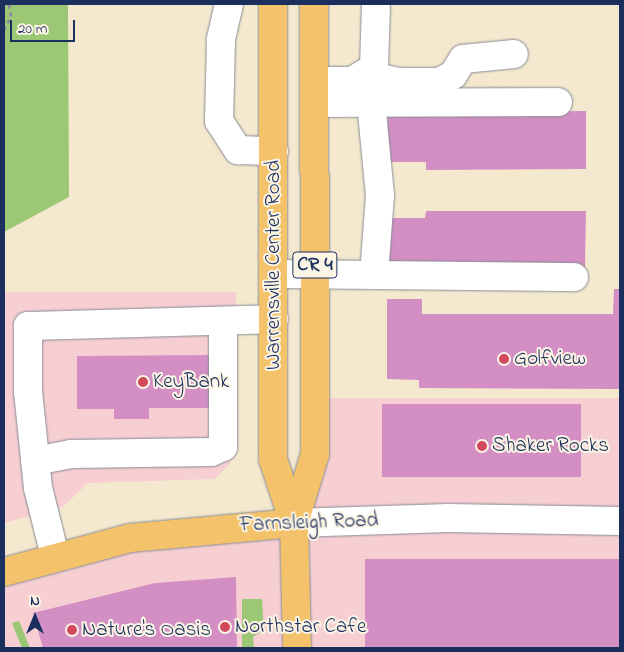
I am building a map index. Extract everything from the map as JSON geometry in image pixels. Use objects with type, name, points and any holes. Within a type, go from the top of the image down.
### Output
[{"type":"main road","name":"Warrensville Center Road","points":[[273,4],[273,459],[294,523],[297,648]]},
{"type":"main road","name":"Warrensville Center Road","points":[[294,523],[315,454],[314,4]]},
{"type":"main road","name":"Farnsleigh Road","points":[[4,572],[55,556],[163,533],[294,523]]},
{"type":"street","points":[[229,4],[221,40],[219,121],[238,150],[274,151]]},
{"type":"street","points":[[314,92],[352,81],[366,75],[374,68],[376,57],[376,4]]},
{"type":"street","points":[[366,75],[398,82],[439,82],[453,75],[463,59],[514,54]]},
{"type":"street","points":[[314,92],[371,102],[558,102]]},
{"type":"street","points":[[371,102],[380,194],[374,275]]},
{"type":"street","points":[[274,274],[574,278]]},
{"type":"street","points":[[55,556],[35,461],[28,326],[274,318]]},
{"type":"street","points":[[35,461],[71,454],[211,452],[223,447],[223,321]]},
{"type":"street","name":"Farnsleigh Road","points":[[294,523],[448,518],[620,521]]},
{"type":"path","points":[[4,30],[10,16],[9,4]]},
{"type":"shaded area","points":[[4,292],[236,292],[238,448],[229,465],[214,479],[88,483],[63,507],[4,523]]},
{"type":"shaded area","points":[[316,398],[620,398],[620,648],[4,648],[4,572],[294,523]]},
{"type":"green space","points":[[4,4],[68,4],[69,197],[4,232]]},
{"type":"green space","points":[[242,599],[262,599],[264,630],[253,637],[254,648],[242,648]]},
{"type":"green space","points":[[19,621],[30,648],[22,648],[12,623]]},
{"type":"building","points":[[586,111],[586,169],[426,170],[426,162],[388,162],[388,113]]},
{"type":"building","points":[[426,211],[586,211],[585,268],[388,268],[388,218],[425,218]]},
{"type":"building","name":"Golfview","points":[[614,289],[620,289],[620,389],[419,388],[419,380],[387,379],[387,299],[422,299],[422,314],[613,314]]},
{"type":"building","name":"KeyBank","points":[[210,355],[210,408],[149,408],[149,419],[114,419],[114,409],[77,409],[77,356]]},
{"type":"building","name":"Shaker Rocks","points":[[382,404],[581,404],[581,477],[382,477]]},
{"type":"building","points":[[365,559],[620,559],[620,648],[365,648]]},
{"type":"building","points":[[236,577],[237,648],[43,648],[33,613],[155,583]]},
{"type":"place","name":"Golfview","points":[[504,359]]},
{"type":"place","name":"KeyBank","points":[[143,382]]},
{"type":"place","name":"Shaker Rocks","points":[[482,446]]},
{"type":"place","name":"Northstar Cafe","points":[[225,627]]},
{"type":"place","name":"Nature's Oasis","points":[[72,630]]}]
